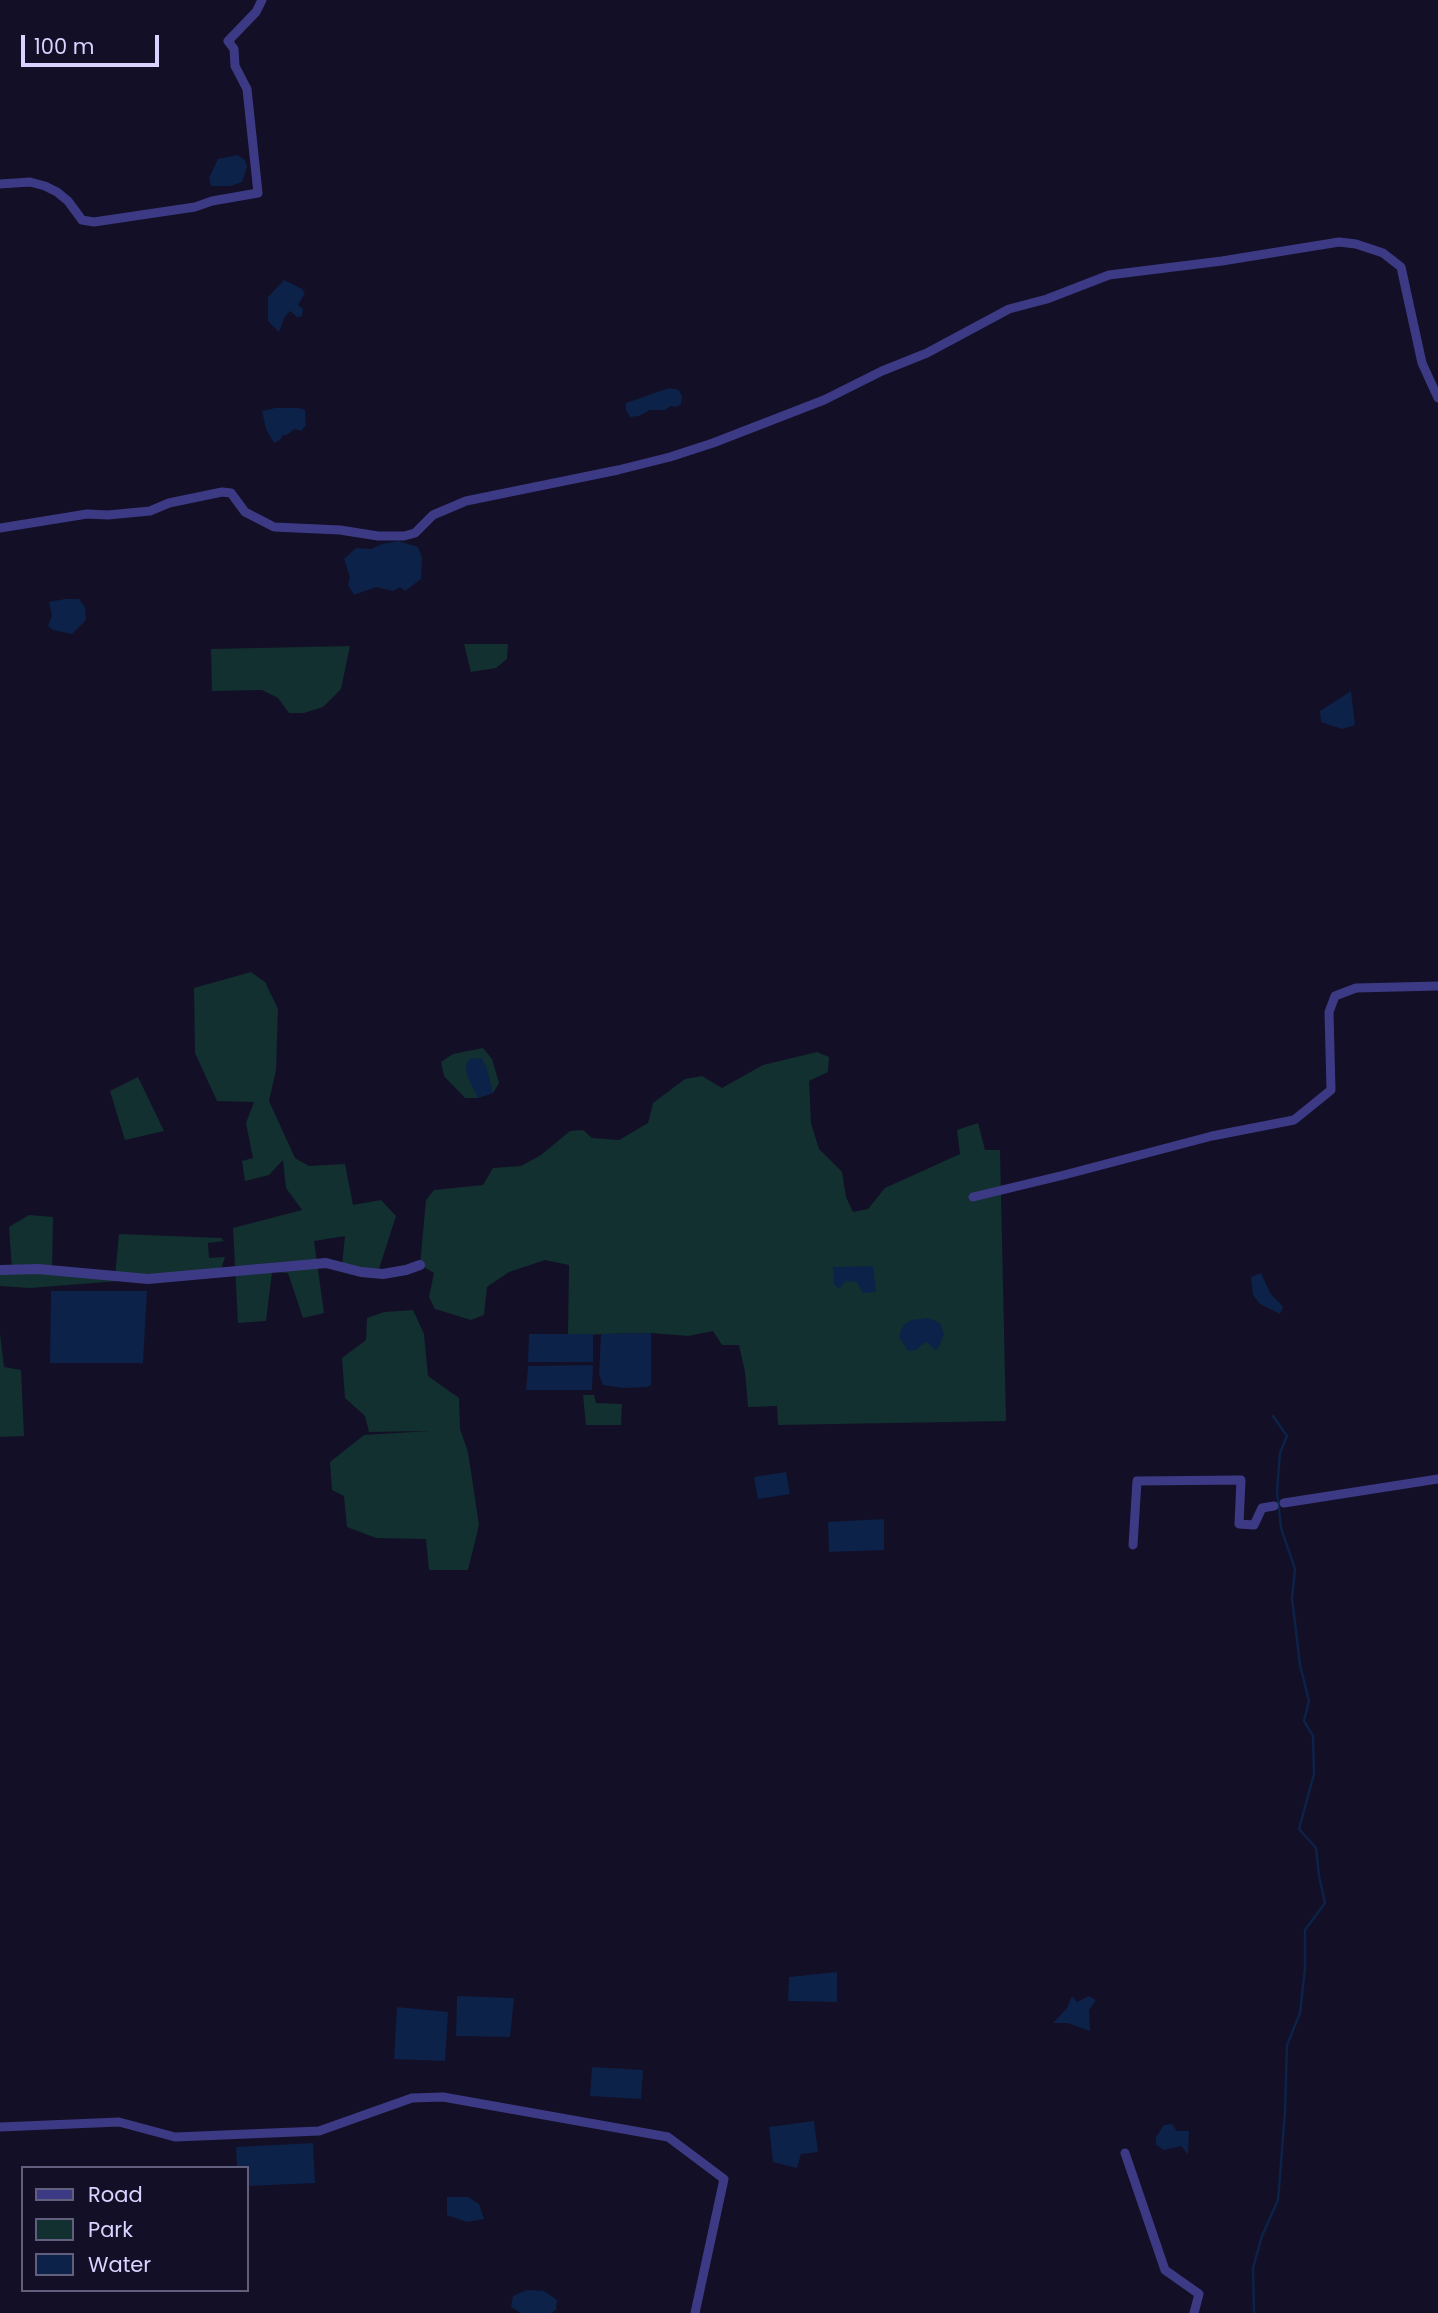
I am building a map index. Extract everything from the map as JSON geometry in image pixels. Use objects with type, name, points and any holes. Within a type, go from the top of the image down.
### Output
[{"type":"street","points":[[0,184],[30,182],[45,186],[68,201],[82,220],[93,222],[195,207],[212,201],[258,193],[247,89],[235,66],[234,49],[228,41],[256,12],[262,0]]},
{"type":"street","points":[[0,528],[87,514],[149,511],[169,503],[222,492],[231,493],[245,512],[274,527],[404,536],[415,533],[433,515],[466,501],[618,470],[713,443],[824,400],[882,371],[927,353],[1009,309],[1047,299],[1109,275],[1198,265],[1339,242],[1356,244],[1382,253],[1401,267],[1422,363],[1438,398]]},
{"type":"street","points":[[973,1197],[1212,1136],[1294,1121],[1331,1090],[1329,1012],[1335,996],[1356,988],[1438,986]]},
{"type":"street","points":[[0,1270],[38,1269],[148,1279],[326,1263],[361,1272],[383,1274],[419,1265]]},
{"type":"street","points":[[1132,1545],[1137,1481],[1241,1480],[1239,1524],[1254,1525],[1262,1508],[1438,1479]]},
{"type":"street","points":[[0,2127],[118,2122],[175,2137],[319,2131],[412,2098],[443,2097],[668,2137],[724,2179],[695,2313]]},
{"type":"street","points":[[1125,2153],[1165,2270],[1199,2294],[1194,2313]]},
{"type":"green space","points":[[464,644],[508,644],[507,659],[496,668],[471,672]]},
{"type":"green space","points":[[350,646],[341,689],[323,707],[304,713],[289,713],[278,698],[262,690],[212,691],[211,649]]},
{"type":"green space","points":[[251,972],[265,982],[278,1009],[276,1070],[269,1101],[295,1158],[309,1166],[345,1164],[353,1205],[381,1200],[396,1216],[378,1272],[342,1265],[345,1236],[314,1241],[324,1313],[303,1318],[288,1273],[272,1272],[266,1321],[238,1323],[233,1228],[302,1210],[286,1188],[283,1160],[269,1175],[245,1181],[242,1161],[253,1158],[246,1123],[254,1102],[217,1101],[195,1053],[194,988]]},
{"type":"green space","points":[[483,1048],[492,1059],[499,1083],[493,1093],[478,1098],[465,1098],[444,1076],[441,1062],[453,1054]]},
{"type":"green space","points":[[817,1052],[829,1057],[828,1072],[809,1081],[811,1123],[819,1149],[842,1172],[846,1197],[853,1212],[868,1209],[885,1188],[960,1154],[957,1130],[978,1123],[985,1150],[1000,1150],[1006,1421],[778,1425],[777,1406],[748,1407],[739,1345],[722,1345],[713,1331],[688,1336],[651,1333],[568,1335],[569,1265],[545,1260],[509,1272],[487,1287],[484,1315],[471,1320],[435,1309],[429,1297],[434,1273],[420,1265],[426,1200],[434,1190],[483,1185],[493,1168],[521,1166],[541,1155],[570,1131],[583,1130],[592,1138],[619,1140],[648,1123],[653,1103],[685,1079],[702,1076],[722,1088],[763,1065]]},
{"type":"green space","points":[[138,1077],[164,1131],[125,1140],[110,1091]]},
{"type":"green space","points":[[29,1215],[53,1217],[52,1271],[115,1276],[119,1234],[221,1238],[224,1241],[208,1243],[209,1258],[225,1257],[220,1273],[30,1288],[0,1286],[0,1270],[12,1270],[9,1227]]},
{"type":"green space","points":[[413,1310],[424,1334],[428,1376],[459,1398],[460,1429],[468,1452],[479,1525],[468,1570],[429,1570],[426,1539],[376,1538],[347,1527],[344,1496],[332,1490],[330,1462],[364,1435],[429,1431],[369,1432],[365,1416],[345,1398],[342,1358],[366,1340],[367,1318],[384,1312]]},
{"type":"green space","points":[[0,1333],[4,1367],[21,1370],[24,1436],[0,1437]]},
{"type":"green space","points":[[583,1395],[594,1395],[596,1403],[622,1404],[621,1425],[586,1425]]},
{"type":"water","points":[[238,155],[245,160],[247,167],[242,182],[230,186],[211,186],[209,178],[218,159]]},
{"type":"water","points":[[284,280],[305,293],[298,305],[303,309],[302,316],[297,317],[290,311],[279,332],[268,321],[268,297]]},
{"type":"water","points":[[669,388],[679,390],[682,397],[681,404],[677,407],[650,410],[630,417],[626,403]]},
{"type":"water","points":[[275,408],[305,410],[306,425],[301,431],[294,429],[274,443],[266,429],[262,411]]},
{"type":"water","points":[[398,541],[418,547],[422,558],[421,579],[405,591],[400,587],[393,591],[376,587],[354,595],[348,585],[350,577],[344,559],[356,548],[371,549]]},
{"type":"water","points":[[79,599],[85,607],[86,620],[72,634],[53,630],[48,626],[52,616],[49,602]]},
{"type":"water","points":[[1351,691],[1355,725],[1342,729],[1321,722],[1320,711]]},
{"type":"water","points":[[482,1058],[493,1093],[478,1098],[467,1076],[466,1065],[469,1059]]},
{"type":"water","points":[[873,1266],[876,1292],[863,1293],[857,1282],[846,1281],[839,1289],[834,1284],[833,1267]]},
{"type":"water","points":[[1261,1273],[1270,1293],[1283,1307],[1280,1314],[1260,1304],[1253,1295],[1251,1277]]},
{"type":"water","points":[[51,1291],[147,1291],[143,1363],[50,1363]]},
{"type":"water","points":[[928,1318],[940,1323],[944,1334],[939,1347],[935,1350],[927,1342],[917,1350],[908,1351],[899,1337],[903,1325],[912,1320]]},
{"type":"water","points":[[651,1333],[651,1385],[623,1388],[603,1385],[599,1374],[601,1334]]},
{"type":"water","points":[[529,1334],[593,1334],[593,1362],[528,1362]]},
{"type":"water","points":[[593,1365],[592,1390],[526,1390],[528,1366]]},
{"type":"water","points":[[786,1472],[790,1494],[758,1499],[754,1477]]},
{"type":"water","points":[[884,1519],[884,1550],[829,1552],[828,1522]]},
{"type":"water","points":[[837,1972],[837,2002],[788,2001],[789,1977]]},
{"type":"water","points":[[457,1996],[514,1998],[510,2037],[456,2036]]},
{"type":"water","points":[[1072,1996],[1077,2002],[1089,1996],[1096,2000],[1089,2010],[1090,2031],[1067,2023],[1053,2023],[1067,2008]]},
{"type":"water","points":[[397,2007],[448,2012],[445,2061],[394,2059]]},
{"type":"water","points":[[592,2067],[643,2070],[641,2099],[590,2096]]},
{"type":"water","points":[[814,2121],[818,2152],[801,2154],[797,2168],[773,2162],[769,2127]]},
{"type":"water","points":[[1172,2124],[1177,2131],[1189,2131],[1188,2155],[1181,2146],[1164,2150],[1156,2145],[1156,2137],[1164,2125]]},
{"type":"water","points":[[313,2143],[315,2183],[248,2186],[248,2166],[237,2166],[236,2147]]},
{"type":"water","points":[[447,2197],[468,2197],[479,2204],[484,2219],[467,2222],[447,2215]]},
{"type":"water","points":[[527,2290],[544,2291],[557,2300],[556,2310],[552,2313],[521,2313],[511,2307],[513,2296]]},
{"type":"waterway","points":[[1254,2313],[1253,2268],[1262,2236],[1278,2200],[1287,2045],[1300,2013],[1305,1968],[1305,1930],[1325,1903],[1316,1848],[1299,1829],[1314,1774],[1313,1736],[1304,1721],[1309,1701],[1300,1665],[1292,1598],[1295,1569],[1281,1528],[1277,1491],[1280,1453],[1287,1436],[1273,1416]]}]
